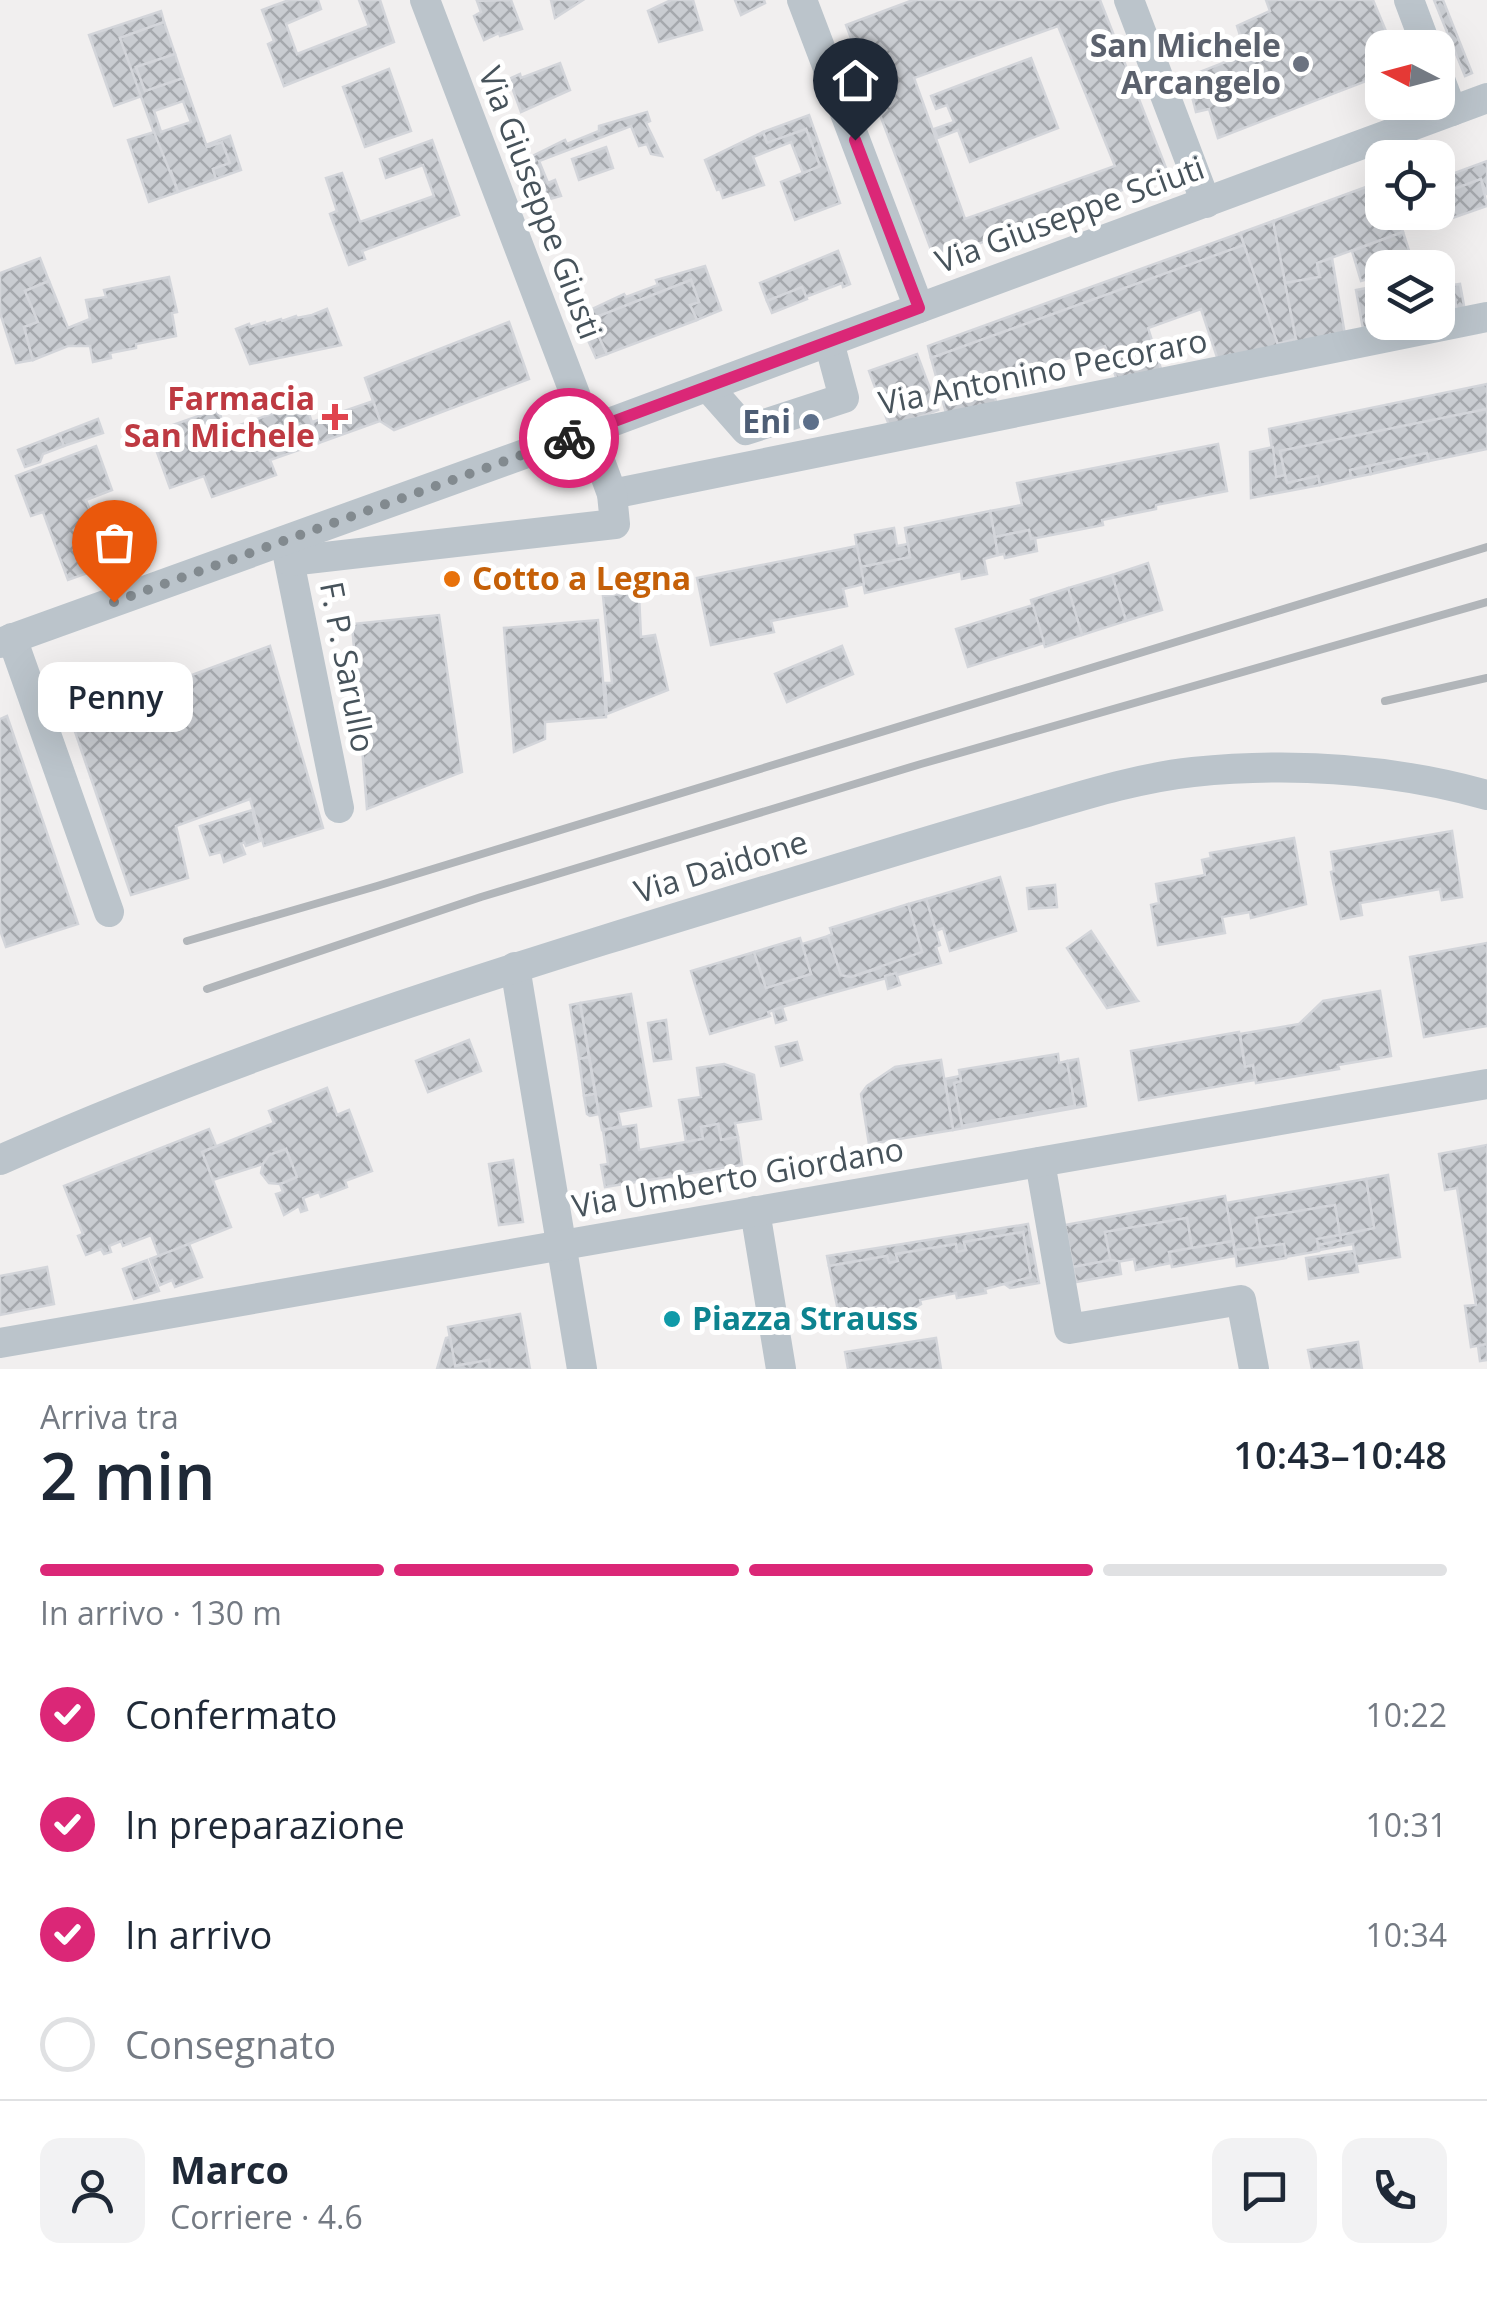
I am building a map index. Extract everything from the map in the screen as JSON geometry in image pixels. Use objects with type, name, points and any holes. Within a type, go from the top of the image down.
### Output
[{"type":"street","name":"Via Giuseppe Giusti","points":[[425,0],[612,494]]},
{"type":"street","points":[[1129,0],[1206,203]]},
{"type":"street","points":[[1409,0],[1421,30]]},
{"type":"street","points":[[809,2],[919,308]]},
{"type":"street","name":"Via Giuseppe Sciuti","points":[[1455,110],[1487,98]]},
{"type":"street","name":"Via Giuseppe Sciuti","points":[[6,640],[287,551],[589,431],[1428,120]]},
{"type":"street","name":"Via Antonino Pecoraro","points":[[612,494],[1487,317]]},
{"type":"street","points":[[708,387],[746,430],[844,398],[828,342]]},
{"type":"street","points":[[287,551],[615,524],[612,494]]},
{"type":"street","name":"F. P. Sarullo","points":[[287,551],[339,808]]},
{"type":"street","points":[[6,640],[109,912]]},
{"type":"street","name":"Via Daidone","points":[[0,1160],[308,1036],[514,967],[974,827],[1140,781],[1238,768],[1347,768],[1394,774],[1487,795]]},
{"type":"street","points":[[514,967],[582,1369]]},
{"type":"street","name":"Via Umberto Giordano","points":[[0,1343],[1487,1084]]},
{"type":"street","points":[[1040,1162],[1069,1329],[1241,1300],[1254,1369]]},
{"type":"street","points":[[755,1211],[781,1369]]},
{"type":"building","points":[[289,0],[318,0],[321,9],[286,24],[297,54],[369,26],[359,0],[380,0],[394,42],[284,86],[268,44],[274,41],[262,10]]},
{"type":"building","points":[[511,0],[522,29],[484,40],[474,16],[481,12],[477,1]]},
{"type":"building","points":[[551,0],[583,0],[555,18]]},
{"type":"building","points":[[671,0],[693,0],[702,30],[659,42],[648,11]]},
{"type":"building","points":[[735,0],[764,0],[765,3],[741,15]]},
{"type":"building","points":[[913,0],[1100,0],[1168,173],[935,260],[846,25]],"holes":[[[1058,26],[1115,166],[965,219],[914,78]]]},
{"type":"building","name":"San Michele Arcangelo","points":[[1266,0],[1373,0],[1386,30],[1365,30],[1365,82],[1218,138],[1209,109],[1196,112],[1187,77],[1246,54],[1237,26],[1270,11]]},
{"type":"building","points":[[1434,0],[1443,0],[1455,30],[1446,30]]},
{"type":"building","points":[[161,11],[164,22],[120,38],[142,96],[114,106],[89,35]]},
{"type":"building","points":[[164,22],[175,54],[136,67],[145,91],[183,78],[207,147],[222,142],[230,163],[213,169],[216,179],[178,192],[120,38]],"holes":[[[183,101],[191,122],[161,132],[154,111]]]},
{"type":"building","points":[[1455,30],[1472,73],[1465,76],[1455,51]]},
{"type":"building","points":[[175,54],[183,78],[145,91],[136,67]]},
{"type":"building","points":[[1031,58],[1058,128],[970,162],[958,130],[938,138],[934,129],[954,122],[947,105],[936,109],[931,96]]},
{"type":"building","points":[[560,63],[570,90],[521,112],[509,79]]},
{"type":"building","points":[[389,69],[411,131],[365,147],[343,87]]},
{"type":"building","points":[[647,112],[650,121],[646,123],[662,156],[651,154],[647,144],[639,146],[631,126],[539,161],[548,183],[555,180],[561,196],[536,203],[520,162],[565,140],[567,144],[599,131],[599,126]]},
{"type":"building","points":[[809,115],[840,203],[795,220],[781,182],[820,166],[806,129],[767,143],[763,132]]},
{"type":"building","points":[[806,129],[820,166],[803,173],[791,142],[753,157],[764,185],[723,198],[705,160],[763,132],[767,143]]},
{"type":"building","points":[[154,132],[178,192],[149,202],[128,140]]},
{"type":"building","points":[[230,136],[241,170],[216,179],[213,169],[230,163],[222,142],[206,145]]},
{"type":"building","points":[[432,140],[459,215],[362,251],[365,259],[349,265],[330,214],[337,211],[326,178],[342,173],[360,222],[434,196],[423,165],[386,178],[380,159]]},
{"type":"building","points":[[606,147],[613,168],[579,180],[572,159]]},
{"type":"building","points":[[1487,161],[1487,195],[1481,179],[1455,189],[1455,173]]},
{"type":"building","points":[[1481,179],[1487,206],[1455,217],[1455,189]]},
{"type":"building","points":[[1365,187],[1365,230],[1403,232],[1317,263],[1320,277],[1285,283],[1273,221]]},
{"type":"building","points":[[1273,221],[1296,339],[1277,344],[1240,233]]},
{"type":"building","points":[[1403,232],[1409,250],[1365,250],[1365,280],[1361,281],[1352,251]]},
{"type":"building","points":[[1240,233],[1244,245],[931,358],[928,346]]},
{"type":"building","points":[[1244,245],[1279,348],[1218,360],[1201,309],[1148,328],[1162,372],[1117,380],[1105,346],[991,384],[997,405],[946,413],[931,358]]},
{"type":"building","points":[[838,251],[850,284],[843,287],[842,283],[806,297],[802,287],[767,301],[760,283]]},
{"type":"building","points":[[40,258],[49,281],[25,291],[38,322],[24,327],[33,360],[16,363],[0,313],[0,273]]},
{"type":"building","points":[[1332,258],[1345,335],[1297,344],[1285,283],[1320,277],[1317,263]]},
{"type":"building","points":[[705,266],[721,310],[697,320],[690,305],[699,302],[691,280],[599,316],[601,321],[593,324],[607,354],[596,358],[577,316],[624,294],[626,297],[658,285],[656,280]]},
{"type":"building","points":[[169,277],[177,312],[172,313],[176,336],[136,344],[136,348],[110,353],[111,358],[93,362],[90,346],[68,346],[33,360],[24,327],[38,322],[25,291],[49,281],[68,328],[90,319],[86,300],[106,297],[104,290]]},
{"type":"building","points":[[691,280],[699,302],[690,305],[697,320],[607,354],[593,324],[601,321],[599,316]]},
{"type":"building","points":[[1460,284],[1465,311],[1457,312],[1455,285]]},
{"type":"building","points":[[802,287],[807,299],[772,313],[767,301]]},
{"type":"building","points":[[1365,288],[1365,329],[1363,329],[1356,290]]},
{"type":"building","points":[[327,309],[341,345],[250,364],[236,329]]},
{"type":"building","points":[[509,322],[529,379],[394,430],[380,421],[365,378]]},
{"type":"building","points":[[917,354],[938,410],[890,428],[869,371]]},
{"type":"building","points":[[1487,384],[1487,409],[1280,451],[1285,475],[1276,477],[1269,429]]},
{"type":"building","points":[[373,401],[380,421],[319,443],[312,422]]},
{"type":"building","points":[[305,402],[319,443],[270,460],[276,475],[212,497],[204,476],[170,488],[150,433],[218,409],[226,430]]},
{"type":"building","points":[[1487,409],[1487,449],[1429,461],[1427,453],[1350,470],[1351,478],[1320,485],[1318,476],[1287,483],[1280,451]]},
{"type":"building","points":[[98,419],[103,433],[64,446],[59,434]]},
{"type":"building","points":[[59,434],[64,446],[25,467],[18,450]]},
{"type":"building","points":[[1218,444],[1227,491],[1156,505],[1156,509],[1102,520],[1103,525],[1031,539],[1029,530],[995,537],[990,511],[1022,505],[1017,483]]},
{"type":"building","points":[[96,446],[112,490],[86,500],[110,565],[68,580],[43,512],[31,516],[16,476]]},
{"type":"building","points":[[1273,447],[1276,477],[1285,475],[1287,483],[1318,476],[1320,485],[1251,498],[1250,452]]},
{"type":"building","points":[[1427,453],[1429,461],[1371,474],[1369,466]]},
{"type":"building","points":[[1369,466],[1371,474],[1351,478],[1350,470]]},
{"type":"building","points":[[990,511],[998,555],[984,559],[987,574],[962,579],[961,571],[865,593],[860,567],[910,557],[905,528]]},
{"type":"building","points":[[894,528],[897,546],[908,544],[910,557],[860,567],[855,535]]},
{"type":"building","points":[[1029,530],[1037,551],[1005,558],[1004,554],[998,555],[995,537]]},
{"type":"building","points":[[857,546],[864,584],[843,589],[847,606],[771,621],[774,632],[711,645],[697,578]]},
{"type":"building","points":[[1148,563],[1162,610],[1126,621],[1112,575]]},
{"type":"building","points":[[1112,575],[1126,621],[1082,635],[1068,588]]},
{"type":"building","points":[[1068,588],[1082,635],[1045,647],[1031,600]]},
{"type":"building","points":[[636,592],[641,637],[655,635],[668,690],[607,714],[605,683],[612,683],[603,596]]},
{"type":"building","points":[[1033,605],[1044,643],[968,667],[956,629]]},
{"type":"building","points":[[439,615],[462,772],[367,809],[352,624]]},
{"type":"building","points":[[598,620],[606,717],[545,722],[545,739],[514,752],[504,628]]},
{"type":"building","points":[[270,646],[323,828],[264,846],[250,799],[176,826],[188,878],[131,895],[71,720]]},
{"type":"building","points":[[842,646],[853,674],[787,702],[775,674]]},
{"type":"building","points":[[7,716],[78,924],[6,947],[0,930],[0,719]]},
{"type":"building","points":[[252,810],[260,841],[246,846],[244,842],[241,844],[245,854],[224,862],[221,852],[210,855],[200,826]]},
{"type":"building","points":[[1452,831],[1462,897],[1442,900],[1440,889],[1360,903],[1362,915],[1341,919],[1331,852]]},
{"type":"building","points":[[1294,838],[1306,904],[1251,918],[1250,912],[1222,917],[1225,933],[1158,945],[1151,905],[1159,903],[1156,884],[1205,875],[1202,860],[1211,858],[1210,853]]},
{"type":"building","points":[[1000,877],[1016,931],[950,951],[943,928],[936,931],[926,899]]},
{"type":"building","points":[[1055,885],[1057,907],[1029,909],[1027,888]]},
{"type":"building","points":[[926,899],[940,945],[936,947],[941,963],[782,1007],[768,1012],[770,1016],[710,1034],[691,971],[754,952],[766,988],[811,974],[802,944],[828,936],[841,975],[851,977],[922,952],[908,904]]},
{"type":"building","points":[[908,904],[922,952],[851,977],[841,975],[828,936],[832,934],[830,928]]},
{"type":"building","points":[[1091,931],[1138,1001],[1107,1008],[1067,948]]},
{"type":"building","points":[[800,938],[811,974],[766,988],[754,952]]},
{"type":"building","points":[[1487,943],[1487,1026],[1424,1037],[1410,957]]},
{"type":"building","points":[[896,973],[900,985],[888,989],[885,976]]},
{"type":"building","points":[[1380,991],[1391,1056],[1256,1083],[1253,1065],[1245,1067],[1240,1034],[1299,1024],[1323,1001]]},
{"type":"building","points":[[631,994],[651,1106],[618,1112],[621,1126],[602,1130],[580,1003]]},
{"type":"building","points":[[580,1003],[589,1057],[579,1059],[570,1005]]},
{"type":"building","points":[[782,1007],[786,1020],[776,1023],[773,1010]]},
{"type":"building","points":[[666,1020],[671,1059],[654,1061],[648,1023]]},
{"type":"building","points":[[1239,1032],[1245,1067],[1253,1065],[1255,1080],[1139,1100],[1131,1051]]},
{"type":"building","points":[[469,1040],[481,1071],[428,1092],[416,1061]]},
{"type":"building","points":[[797,1042],[802,1060],[781,1066],[776,1047]]},
{"type":"building","points":[[1058,1054],[1059,1063],[1067,1061],[1075,1106],[962,1126],[954,1083],[961,1081],[959,1070]]},
{"type":"building","points":[[589,1057],[595,1094],[584,1096],[579,1059]]},
{"type":"building","points":[[1078,1059],[1086,1106],[953,1130],[945,1079],[960,1076],[961,1081],[954,1083],[962,1126],[1075,1106],[1067,1061]]},
{"type":"building","points":[[941,1060],[953,1130],[869,1144],[861,1094],[867,1086],[895,1067]]},
{"type":"building","points":[[724,1064],[754,1075],[761,1119],[735,1123],[738,1137],[721,1140],[718,1124],[701,1127],[703,1139],[686,1142],[679,1100],[701,1097],[697,1068]]},
{"type":"building","points":[[327,1088],[337,1115],[349,1110],[372,1171],[345,1181],[347,1187],[321,1197],[319,1192],[303,1198],[307,1210],[301,1212],[299,1206],[284,1215],[276,1194],[283,1192],[280,1184],[297,1177],[286,1149],[269,1155],[263,1164],[213,1180],[202,1152],[274,1123],[269,1111]]},
{"type":"building","points":[[595,1094],[599,1114],[590,1116],[584,1096]]},
{"type":"building","points":[[718,1124],[721,1140],[738,1137],[742,1165],[605,1187],[601,1165],[608,1164],[603,1130],[636,1125],[639,1150],[703,1139],[701,1127]]},
{"type":"building","points":[[209,1129],[216,1146],[202,1152],[231,1227],[159,1256],[151,1235],[123,1246],[121,1241],[109,1246],[111,1252],[104,1254],[101,1249],[86,1255],[78,1236],[83,1234],[64,1186]]},
{"type":"building","points":[[1487,1145],[1487,1344],[1471,1347],[1465,1306],[1476,1305],[1457,1188],[1445,1190],[1439,1154]]},
{"type":"building","points":[[286,1149],[297,1177],[280,1184],[269,1183],[261,1173],[263,1164],[269,1155]]},
{"type":"building","points":[[513,1160],[523,1222],[499,1225],[489,1164]]},
{"type":"building","points":[[1388,1175],[1400,1257],[1356,1264],[1353,1244],[1319,1250],[1318,1245],[1341,1240],[1340,1235],[1374,1228],[1366,1179]]},
{"type":"building","points":[[1366,1179],[1374,1228],[1340,1235],[1335,1205],[1256,1218],[1261,1248],[1235,1250],[1226,1203]]},
{"type":"building","points":[[1225,1196],[1233,1241],[1192,1248],[1187,1218],[1105,1232],[1111,1260],[1073,1267],[1065,1225]]},
{"type":"building","points":[[1335,1205],[1340,1235],[1317,1239],[1319,1251],[1285,1257],[1284,1244],[1261,1248],[1256,1218]]},
{"type":"building","points":[[1187,1218],[1192,1248],[1169,1252],[1171,1263],[1136,1270],[1134,1259],[1111,1263],[1105,1232]]},
{"type":"building","points":[[1028,1224],[1039,1283],[1010,1288],[1006,1285],[1012,1281],[1031,1277],[1023,1232],[964,1242],[966,1250],[957,1252],[956,1244],[896,1254],[898,1261],[889,1263],[887,1256],[829,1266],[827,1256]]},
{"type":"building","points":[[1023,1232],[1031,1277],[985,1289],[986,1293],[957,1298],[956,1293],[920,1300],[921,1304],[910,1310],[894,1313],[884,1306],[838,1311],[829,1266],[887,1256],[889,1263],[898,1261],[896,1254],[956,1244],[957,1252],[966,1250],[964,1242]]},
{"type":"building","points":[[1340,1235],[1341,1240],[1318,1245],[1317,1239]]},
{"type":"building","points":[[1233,1241],[1235,1256],[1172,1267],[1169,1252]]},
{"type":"building","points":[[189,1244],[202,1277],[175,1287],[172,1280],[160,1285],[150,1259]]},
{"type":"building","points":[[1284,1244],[1286,1258],[1237,1266],[1235,1250]]},
{"type":"building","points":[[1354,1251],[1358,1272],[1309,1279],[1306,1258]]},
{"type":"building","points":[[147,1260],[159,1291],[134,1299],[123,1269]]},
{"type":"building","points":[[1119,1261],[1121,1274],[1076,1282],[1073,1267]]},
{"type":"building","points":[[47,1267],[54,1304],[0,1315],[0,1276]]},
{"type":"building","points":[[862,1310],[861,1318],[840,1320],[838,1311]]},
{"type":"building","points":[[520,1314],[530,1369],[490,1369],[489,1360],[455,1366],[448,1327]]},
{"type":"building","points":[[450,1337],[455,1366],[489,1360],[490,1369],[437,1369],[446,1338]]},
{"type":"building","points":[[936,1338],[941,1369],[848,1369],[845,1352]]},
{"type":"building","points":[[1358,1342],[1362,1369],[1312,1369],[1308,1350]]},
{"type":"building","points":[[1487,1344],[1487,1360],[1480,1361],[1478,1346]]},
{"type":"railway","points":[[187,941],[1487,547]]},
{"type":"railway","points":[[207,989],[481,897],[921,764],[1487,602]]},
{"type":"railway","points":[[1385,701],[1487,678]]},
{"type":"way so far","points":[[114,602],[569,438]]},
{"type":"place","name":"San Michele Arcangelo","points":[[1301,64]]},
{"type":"place","name":"Farmacia San Michele","points":[[335,417]]},
{"type":"place","name":"Eni","points":[[811,422]]},
{"type":"place","name":"Cotto a Legna","points":[[452,579]]},
{"type":"place","name":"Penny","points":[[114,602]]},
{"type":"place","name":"Piazza Strauss","points":[[672,1319]]},
{"type":"route","points":[[569,438],[919,308],[855,140]]}]
